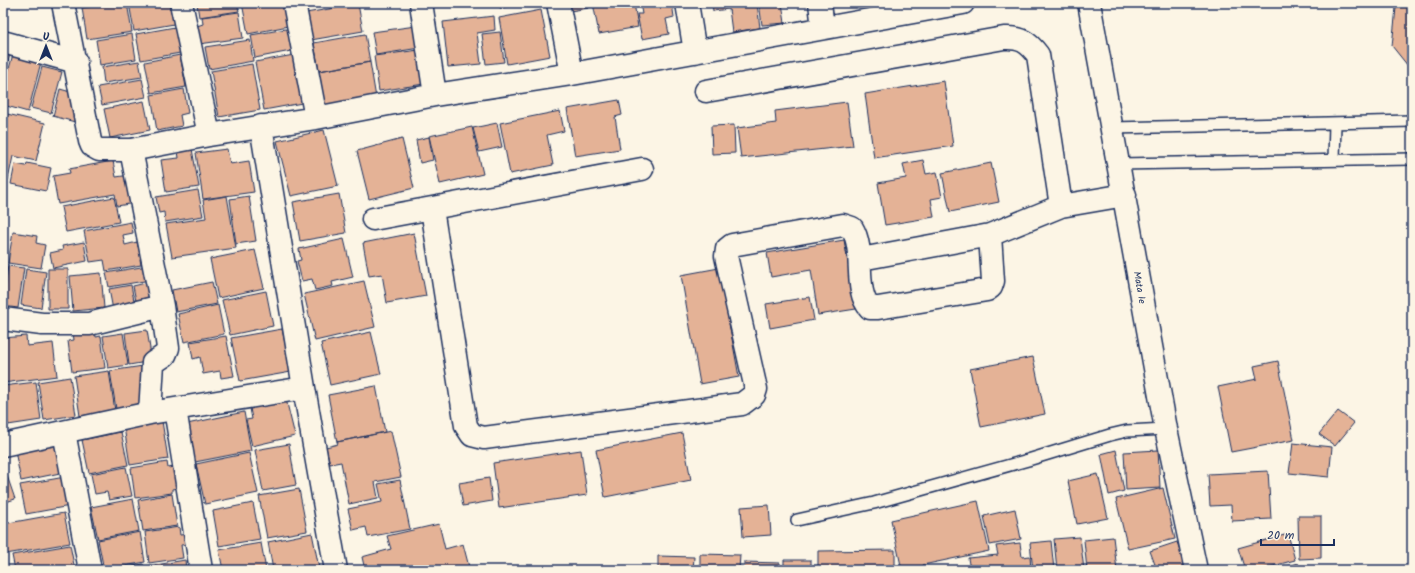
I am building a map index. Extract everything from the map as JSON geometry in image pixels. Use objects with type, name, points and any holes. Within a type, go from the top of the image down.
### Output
[{"type":"street","points":[[63,3],[76,62],[90,141],[92,146],[99,150],[131,150],[261,126],[316,118],[434,95],[572,74],[963,3]]},
{"type":"street","points":[[181,3],[209,135]]},
{"type":"street","points":[[294,3],[316,118]]},
{"type":"street","points":[[421,3],[434,95]]},
{"type":"street","points":[[558,3],[572,74]]},
{"type":"street","points":[[687,3],[695,52]]},
{"type":"street","points":[[820,3],[823,28]]},
{"type":"street","name":"Mata Ie","points":[[1089,3],[1126,195],[1166,429],[1196,570]]},
{"type":"street","points":[[706,91],[1004,38],[1015,37],[1025,40],[1038,55],[1061,206]]},
{"type":"street","points":[[3,42],[76,62]]},
{"type":"street","points":[[261,126],[304,388],[336,570]]},
{"type":"street","points":[[131,150],[162,306],[168,348],[165,355],[153,363],[150,414]]},
{"type":"street","points":[[373,219],[642,169]]},
{"type":"street","points":[[861,259],[990,235],[1061,206],[1126,195]]},
{"type":"street","points":[[432,209],[466,426],[472,435],[484,438],[742,404],[754,395],[756,389],[726,256],[727,249],[732,245],[843,225],[852,228],[855,233],[861,259],[862,294],[865,303],[870,308],[987,290],[991,287],[993,281],[990,235]]},
{"type":"street","points":[[3,319],[42,324],[89,324],[162,306]]},
{"type":"street","points":[[3,444],[175,409],[304,388]]},
{"type":"street","points":[[175,409],[201,570]]},
{"type":"street","points":[[64,432],[90,570]]},
{"type":"lane","points":[[1112,128],[1412,121]]},
{"type":"lane","points":[[1334,160],[1335,123]]},
{"type":"lane","points":[[1119,164],[1412,159]]},
{"type":"lane","points":[[798,520],[874,503],[1028,460],[1110,435],[1127,431],[1166,429]]},
{"type":"building","points":[[113,3],[127,3],[132,32],[87,39],[82,8]]},
{"type":"building","points":[[129,3],[171,3],[174,24],[134,31]]},
{"type":"building","points":[[237,3],[239,11],[199,17],[197,4]]},
{"type":"building","points":[[242,3],[284,3],[288,26],[248,34]]},
{"type":"building","points":[[499,3],[524,3],[500,8]]},
{"type":"building","points":[[569,3],[589,3],[589,8],[570,11]]},
{"type":"building","points":[[593,3],[634,3],[638,27],[599,34]]},
{"type":"building","points":[[640,3],[672,3],[674,17],[666,19],[669,34],[642,39],[637,14],[642,14]]},
{"type":"building","points":[[712,3],[757,3],[760,28],[732,32],[729,9],[713,11]]},
{"type":"building","points":[[759,3],[782,3],[785,23],[762,25]]},
{"type":"building","points":[[1405,3],[1412,3],[1412,71],[1392,46],[1396,8]]},
{"type":"building","points":[[358,4],[363,31],[311,40],[306,13]]},
{"type":"building","points":[[541,10],[550,56],[507,64],[499,18]]},
{"type":"building","points":[[239,12],[243,38],[199,44],[197,26],[203,24],[202,17]]},
{"type":"building","points":[[494,16],[495,30],[477,33],[481,64],[448,67],[443,22]]},
{"type":"building","points":[[416,26],[419,48],[376,55],[372,32]]},
{"type":"building","points":[[175,27],[180,53],[141,60],[136,34]]},
{"type":"building","points":[[292,28],[296,50],[255,58],[251,35]]},
{"type":"building","points":[[500,32],[504,62],[486,64],[482,34]]},
{"type":"building","points":[[132,34],[136,59],[100,65],[96,40]]},
{"type":"building","points":[[365,34],[370,62],[319,71],[314,43]]},
{"type":"building","points":[[250,40],[253,61],[209,69],[205,47]]},
{"type":"building","points":[[3,48],[11,50],[3,82]]},
{"type":"building","points":[[419,50],[424,84],[379,91],[374,56]]},
{"type":"building","points":[[13,54],[41,62],[28,112],[3,105],[3,91]]},
{"type":"building","points":[[180,55],[186,87],[151,93],[145,62]]},
{"type":"building","points":[[294,55],[302,103],[264,110],[255,62]]},
{"type":"building","points":[[139,61],[142,77],[104,83],[102,67]]},
{"type":"building","points":[[370,62],[376,98],[325,107],[319,71]]},
{"type":"building","points":[[252,64],[260,110],[219,117],[211,71]]},
{"type":"building","points":[[42,67],[62,72],[51,113],[31,108]]},
{"type":"building","points":[[142,79],[146,97],[102,105],[98,87]]},
{"type":"building","points":[[944,81],[953,146],[874,158],[865,94]]},
{"type":"building","points":[[60,89],[74,93],[75,122],[53,116]]},
{"type":"building","points":[[184,89],[188,113],[180,115],[182,126],[157,131],[151,95]]},
{"type":"building","points":[[619,100],[622,115],[615,117],[620,149],[575,156],[567,109]]},
{"type":"building","points":[[144,101],[150,130],[110,138],[104,109]]},
{"type":"building","points":[[847,102],[853,146],[741,158],[737,128],[776,123],[775,111]]},
{"type":"building","points":[[560,111],[564,131],[547,135],[553,165],[510,174],[500,123]]},
{"type":"building","points":[[3,113],[45,123],[36,161],[13,156],[8,180],[3,179]]},
{"type":"building","points":[[497,123],[502,147],[479,152],[473,128]]},
{"type":"building","points":[[734,125],[735,153],[712,154],[711,126]]},
{"type":"building","points":[[472,127],[483,174],[440,184],[429,136]]},
{"type":"building","points":[[324,130],[338,186],[291,196],[277,141]]},
{"type":"building","points":[[429,137],[433,160],[420,163],[416,140]]},
{"type":"building","points":[[402,139],[414,188],[369,199],[357,151]]},
{"type":"building","points":[[192,149],[199,187],[166,192],[161,160],[179,158],[178,151]]},
{"type":"building","points":[[227,149],[230,164],[249,161],[254,192],[203,199],[196,153]]},
{"type":"building","points":[[923,160],[926,174],[937,172],[942,197],[931,199],[934,217],[885,225],[878,183],[906,178],[903,164]]},
{"type":"building","points":[[113,161],[116,177],[130,175],[135,203],[117,206],[115,194],[58,204],[53,176],[70,173],[69,169]]},
{"type":"building","points":[[27,163],[51,168],[46,191],[11,184],[15,164],[26,166]]},
{"type":"building","points":[[991,163],[999,202],[950,212],[942,173]]},
{"type":"building","points":[[198,190],[203,216],[165,222],[164,212],[159,213],[156,197]]},
{"type":"building","points":[[339,194],[346,233],[300,241],[293,202]]},
{"type":"building","points":[[227,196],[236,248],[172,257],[166,224],[206,218],[203,200]]},
{"type":"building","points":[[249,196],[256,241],[236,244],[230,199]]},
{"type":"building","points":[[114,197],[119,222],[66,232],[61,207]]},
{"type":"building","points":[[131,222],[133,233],[123,235],[125,245],[137,242],[138,247],[143,247],[145,258],[140,259],[141,265],[106,271],[104,260],[90,262],[84,231]]},
{"type":"building","points":[[13,232],[37,236],[36,243],[45,245],[41,268],[8,263]]},
{"type":"building","points":[[414,233],[426,296],[387,303],[382,274],[369,276],[363,243]]},
{"type":"building","points":[[344,239],[353,277],[332,282],[333,286],[315,290],[312,279],[302,281],[297,261],[301,260],[299,249]]},
{"type":"building","points":[[844,240],[856,309],[818,315],[811,270],[771,277],[767,253]]},
{"type":"building","points":[[84,242],[87,261],[53,268],[50,253],[63,250],[62,246]]},
{"type":"building","points":[[255,250],[264,288],[218,298],[210,259]]},
{"type":"building","points":[[3,263],[7,264],[3,290]]},
{"type":"building","points":[[8,266],[24,268],[18,308],[3,306]]},
{"type":"building","points":[[147,266],[150,280],[109,287],[106,273]]},
{"type":"building","points":[[719,268],[739,377],[700,384],[681,275]]},
{"type":"building","points":[[26,269],[46,272],[41,308],[21,305]]},
{"type":"building","points":[[48,269],[68,269],[68,309],[48,309]]},
{"type":"building","points":[[101,273],[104,308],[73,311],[70,276]]},
{"type":"building","points":[[364,281],[375,327],[315,341],[304,294]]},
{"type":"building","points":[[150,282],[154,303],[137,306],[133,286]]},
{"type":"building","points":[[212,282],[217,304],[176,312],[172,290]]},
{"type":"building","points":[[131,285],[135,306],[113,310],[109,289]]},
{"type":"building","points":[[266,291],[273,326],[230,335],[222,300]]},
{"type":"building","points":[[810,297],[814,320],[770,328],[766,304]]},
{"type":"building","points":[[218,305],[224,334],[184,342],[178,314]]},
{"type":"building","points":[[282,329],[291,372],[240,381],[231,338]]},
{"type":"building","points":[[95,330],[96,337],[101,336],[105,368],[72,372],[68,341],[74,340],[73,332]]},
{"type":"building","points":[[147,330],[152,361],[129,365],[125,333]]},
{"type":"building","points":[[371,332],[381,374],[330,385],[321,343]]},
{"type":"building","points":[[123,333],[128,365],[108,368],[103,336]]},
{"type":"building","points":[[26,336],[27,346],[53,343],[57,376],[3,383],[3,338]]},
{"type":"building","points":[[226,336],[234,376],[221,378],[220,371],[203,374],[200,357],[193,359],[190,342]]},
{"type":"building","points":[[1033,357],[1045,414],[981,427],[970,369]]},
{"type":"building","points":[[1278,361],[1294,440],[1231,452],[1218,387],[1257,379],[1254,366]]},
{"type":"building","points":[[143,366],[149,404],[116,409],[110,371]]},
{"type":"building","points":[[109,371],[115,411],[80,416],[74,376]]},
{"type":"building","points":[[70,377],[76,415],[44,420],[38,382]]},
{"type":"building","points":[[36,382],[41,420],[8,425],[3,386]]},
{"type":"building","points":[[376,386],[385,432],[337,442],[328,395]]},
{"type":"building","points":[[285,395],[295,436],[252,446],[246,420],[252,419],[249,403]]},
{"type":"building","points":[[3,408],[7,428],[3,429]]},
{"type":"building","points":[[1338,411],[1354,423],[1335,446],[1319,434]]},
{"type":"building","points":[[244,412],[251,451],[195,462],[187,424]]},
{"type":"building","points":[[162,421],[168,459],[130,465],[124,427]]},
{"type":"building","points":[[391,431],[401,477],[375,482],[378,498],[349,504],[341,462],[330,464],[326,447],[338,444],[337,442]]},
{"type":"building","points":[[121,432],[128,465],[89,473],[82,440]]},
{"type":"building","points":[[682,433],[691,480],[605,497],[596,450]]},
{"type":"building","points":[[59,438],[65,472],[21,481],[14,446]]},
{"type":"building","points":[[1293,443],[1332,447],[1329,477],[1289,473]]},
{"type":"building","points":[[289,444],[296,485],[263,491],[255,450]]},
{"type":"building","points":[[581,450],[587,495],[499,508],[493,463]]},
{"type":"building","points":[[1116,450],[1124,491],[1109,495],[1101,454]]},
{"type":"building","points":[[1158,450],[1160,488],[1126,490],[1124,452]]},
{"type":"building","points":[[249,453],[258,493],[205,504],[196,464]]},
{"type":"building","points":[[167,462],[168,468],[174,467],[177,488],[172,489],[172,493],[135,498],[131,468]]},
{"type":"building","points":[[3,464],[15,499],[3,503]]},
{"type":"building","points":[[126,467],[132,496],[109,500],[107,492],[95,494],[91,474]]},
{"type":"building","points":[[1268,471],[1271,519],[1232,521],[1231,505],[1210,506],[1208,474]]},
{"type":"building","points":[[1098,474],[1108,518],[1077,524],[1068,481]]},
{"type":"building","points":[[65,477],[70,506],[26,514],[20,485]]},
{"type":"building","points":[[489,478],[492,501],[463,506],[459,483]]},
{"type":"building","points":[[400,480],[410,529],[368,537],[366,527],[353,530],[348,509],[382,502],[378,484]]},
{"type":"building","points":[[1163,488],[1175,539],[1128,549],[1116,499]]},
{"type":"building","points":[[299,489],[307,531],[267,538],[259,496]]},
{"type":"building","points":[[172,494],[177,526],[143,531],[138,500]]},
{"type":"building","points":[[133,499],[139,531],[98,539],[91,507]]},
{"type":"building","points":[[978,501],[989,551],[923,565],[924,570],[902,570],[891,520]]},
{"type":"building","points":[[253,503],[260,539],[219,546],[213,511]]},
{"type":"building","points":[[769,505],[771,535],[743,537],[741,507]]},
{"type":"building","points":[[1015,509],[1021,539],[990,545],[984,516]]},
{"type":"building","points":[[64,513],[70,543],[6,554],[3,524]]},
{"type":"building","points":[[1298,516],[1321,516],[1321,558],[1299,559]]},
{"type":"building","points":[[439,524],[445,549],[463,544],[469,567],[457,570],[365,570],[362,557],[391,549],[387,536]]},
{"type":"building","points":[[179,527],[180,535],[189,534],[190,544],[181,545],[183,558],[149,563],[145,532]]},
{"type":"building","points":[[140,532],[145,562],[104,570],[98,540]]},
{"type":"building","points":[[312,533],[319,568],[308,570],[273,570],[268,542]]},
{"type":"building","points":[[1288,534],[1295,560],[1258,570],[1245,570],[1238,548]]},
{"type":"building","points":[[1080,537],[1084,570],[1057,570],[1054,539]]},
{"type":"building","points":[[1113,537],[1117,570],[1087,570],[1084,540]]},
{"type":"building","points":[[1051,541],[1054,570],[1033,570],[1030,543]]},
{"type":"building","points":[[1177,542],[1187,570],[1157,570],[1150,551]]},
{"type":"building","points":[[261,543],[266,570],[223,570],[219,550]]},
{"type":"building","points":[[1020,543],[1022,557],[1030,556],[1031,570],[970,570],[968,558],[998,555],[996,546]]},
{"type":"building","points":[[70,545],[75,570],[15,570],[12,555]]},
{"type":"building","points":[[895,550],[895,570],[818,570],[818,551]]},
{"type":"building","points":[[700,554],[740,555],[739,570],[700,570]]},
{"type":"building","points":[[658,556],[694,557],[693,570],[658,570]]},
{"type":"building","points":[[185,560],[186,570],[151,570],[150,566]]},
{"type":"building","points":[[784,560],[811,560],[811,570],[784,570]]},
{"type":"building","points":[[744,562],[780,563],[780,570],[744,570]]},
{"type":"building","points":[[1298,563],[1300,570],[1277,570]]},
{"type":"building","points":[[143,564],[144,570],[113,570]]}]
